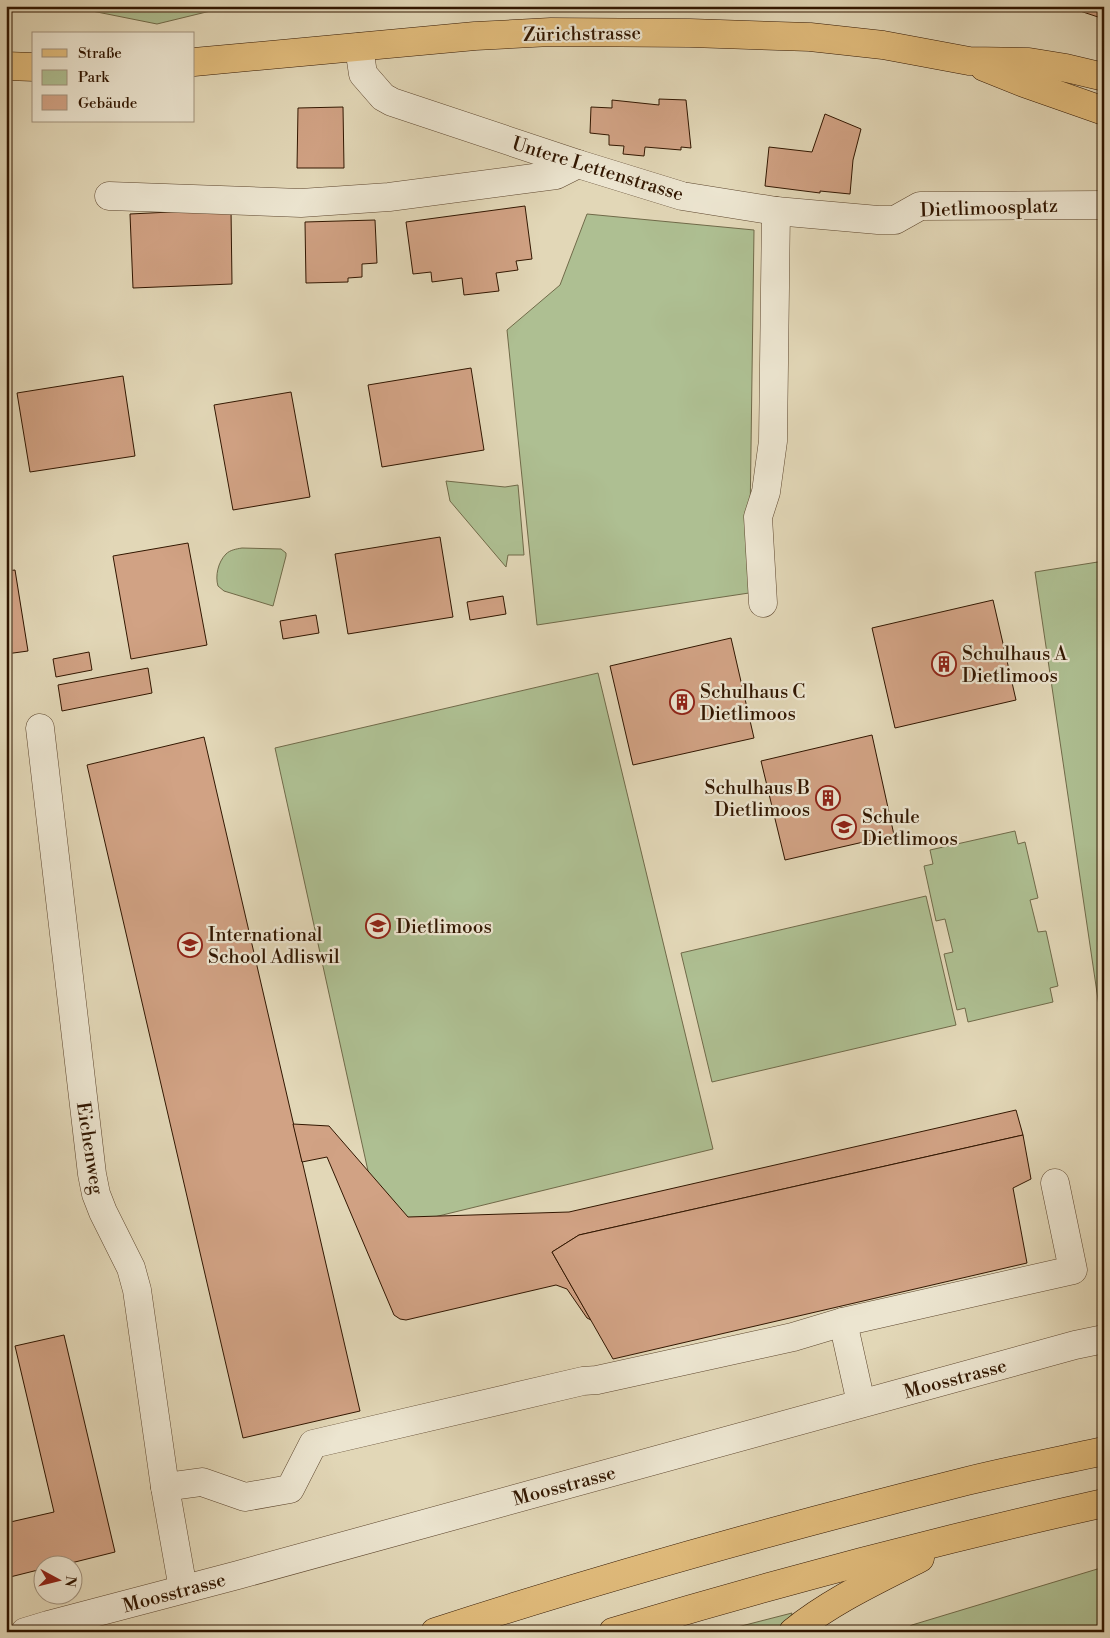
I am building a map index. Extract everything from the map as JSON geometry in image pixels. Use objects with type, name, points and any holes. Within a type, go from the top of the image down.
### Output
[{"type":"main road","name":"Zürichstrasse","points":[[195,62],[475,36],[542,32],[690,32],[810,37],[883,45],[969,61],[1029,62],[1104,77]]},
{"type":"main road","name":"Zürichstrasse","points":[[969,61],[1024,83],[1104,111]]},
{"type":"main road","points":[[6,66],[32,67]]},
{"type":"main road","points":[[435,1632],[591,1583],[705,1550],[968,1481],[1104,1451]]},
{"type":"main road","points":[[613,1632],[767,1588],[965,1535],[1104,1503]]},
{"type":"main road","points":[[793,1632],[851,1594],[965,1535]]},
{"type":"street","name":"Untere Lettenstrasse","points":[[359,47],[363,74],[383,96],[392,102],[578,164],[682,196],[776,211],[878,220]]},
{"type":"street","points":[[109,196],[301,203],[389,197],[556,175],[578,164]]},
{"type":"street","name":"Dietlimoosplatz","points":[[878,220],[895,220],[920,206],[1104,205]]},
{"type":"street","points":[[763,603],[758,517],[766,492],[773,441],[776,211]]},
{"type":"street","name":"Eichenweg","points":[[40,728],[92,1174],[96,1194],[131,1268],[137,1290],[165,1487],[183,1589]]},
{"type":"street","points":[[165,1487],[202,1482],[245,1497],[290,1489],[313,1444],[583,1381],[597,1380],[793,1337],[842,1322],[1073,1270],[1055,1183]]},
{"type":"street","points":[[842,1322],[861,1403]]},
{"type":"street","name":"Moosstrasse","points":[[25,1632],[1074,1345],[1104,1339]]},
{"type":"green space","points":[[61,6],[231,6],[157,24]]},
{"type":"green space","points":[[587,214],[754,230],[749,593],[537,625],[507,330],[560,285]]},
{"type":"green space","points":[[446,481],[505,487],[518,485],[524,555],[508,555],[506,567],[450,501]]},
{"type":"green space","points":[[235,549],[281,549],[286,553],[273,606],[224,591],[218,586],[218,569],[223,557]]},
{"type":"green space","points":[[1104,561],[1104,1040],[1035,572]]},
{"type":"green space","points":[[598,673],[713,1149],[381,1230],[275,748]]},
{"type":"green space","points":[[1015,831],[1018,844],[1025,842],[1038,898],[1030,900],[1038,932],[1046,931],[1058,986],[1050,988],[1053,1002],[968,1022],[965,1008],[957,1010],[944,954],[953,952],[945,919],[936,921],[924,866],[933,864],[930,850]]},
{"type":"green space","points":[[926,896],[956,1025],[712,1082],[681,953]]},
{"type":"green space","points":[[1104,1567],[1104,1632],[900,1632],[912,1625]]},
{"type":"green space","points":[[792,1613],[789,1621],[774,1632],[718,1632]]},
{"type":"building","points":[[1065,6],[1104,6],[1104,19]]},
{"type":"building","points":[[659,99],[686,100],[691,148],[681,147],[681,150],[645,147],[644,156],[623,154],[624,146],[609,145],[609,135],[590,133],[591,107],[612,108],[612,100],[659,105]]},
{"type":"building","points":[[343,107],[344,168],[297,168],[298,108]]},
{"type":"building","points":[[825,114],[861,129],[853,160],[850,194],[820,191],[820,193],[765,186],[769,147],[812,152]]},
{"type":"building","points":[[525,206],[532,259],[516,261],[518,270],[496,273],[499,291],[464,295],[462,278],[432,282],[431,272],[413,274],[406,222]]},
{"type":"building","points":[[231,209],[232,284],[133,288],[130,214]]},
{"type":"building","points":[[375,220],[377,263],[362,264],[362,277],[348,278],[348,282],[306,283],[305,222]]},
{"type":"building","points":[[471,368],[484,450],[382,467],[368,385]]},
{"type":"building","points":[[123,376],[135,456],[30,472],[17,393]]},
{"type":"building","points":[[291,392],[310,497],[233,510],[214,405]]},
{"type":"building","points":[[440,537],[453,617],[348,634],[335,554]]},
{"type":"building","points":[[188,543],[207,645],[131,659],[113,556]]},
{"type":"building","points":[[15,570],[28,651],[6,654],[6,571]]},
{"type":"building","points":[[503,596],[506,614],[470,620],[467,602]]},
{"type":"building","name":"Schulhaus A Dietlimoos","points":[[993,600],[1016,700],[895,728],[872,628]]},
{"type":"building","points":[[316,615],[319,633],[283,639],[280,621]]},
{"type":"building","name":"Schulhaus C Dietlimoos","points":[[731,638],[754,738],[633,765],[610,666]]},
{"type":"building","points":[[89,652],[92,670],[56,677],[53,659]]},
{"type":"building","points":[[148,668],[152,693],[62,711],[58,685]]},
{"type":"building","name":"Schulhaus B Dietlimoos","points":[[872,735],[894,835],[785,860],[761,761]]},
{"type":"building","name":"International School Adliswil","points":[[204,737],[360,1411],[243,1438],[87,765]]},
{"type":"building","points":[[1016,1110],[1023,1135],[579,1235],[552,1252],[591,1320],[587,1318],[567,1289],[556,1285],[406,1320],[400,1319],[394,1315],[327,1157],[302,1162],[293,1124],[329,1126],[408,1217],[569,1212]]},
{"type":"building","points":[[1023,1135],[1031,1179],[1013,1188],[1027,1263],[613,1359],[552,1252],[579,1235]]},
{"type":"building","points":[[64,1335],[115,1552],[82,1560],[82,1556],[32,1556],[32,1572],[6,1578],[6,1523],[54,1512],[15,1346]]},
{"type":"place","name":"Schulhaus A Dietlimoos","points":[[944,664]]},
{"type":"place","name":"Schulhaus C Dietlimoos","points":[[682,702]]},
{"type":"place","name":"Schulhaus B Dietlimoos","points":[[828,798]]},
{"type":"place","name":"Schule Dietlimoos","points":[[844,827]]},
{"type":"place","name":"Dietlimoos","points":[[378,926]]},
{"type":"place","name":"International School Adliswil","points":[[190,945]]}]
